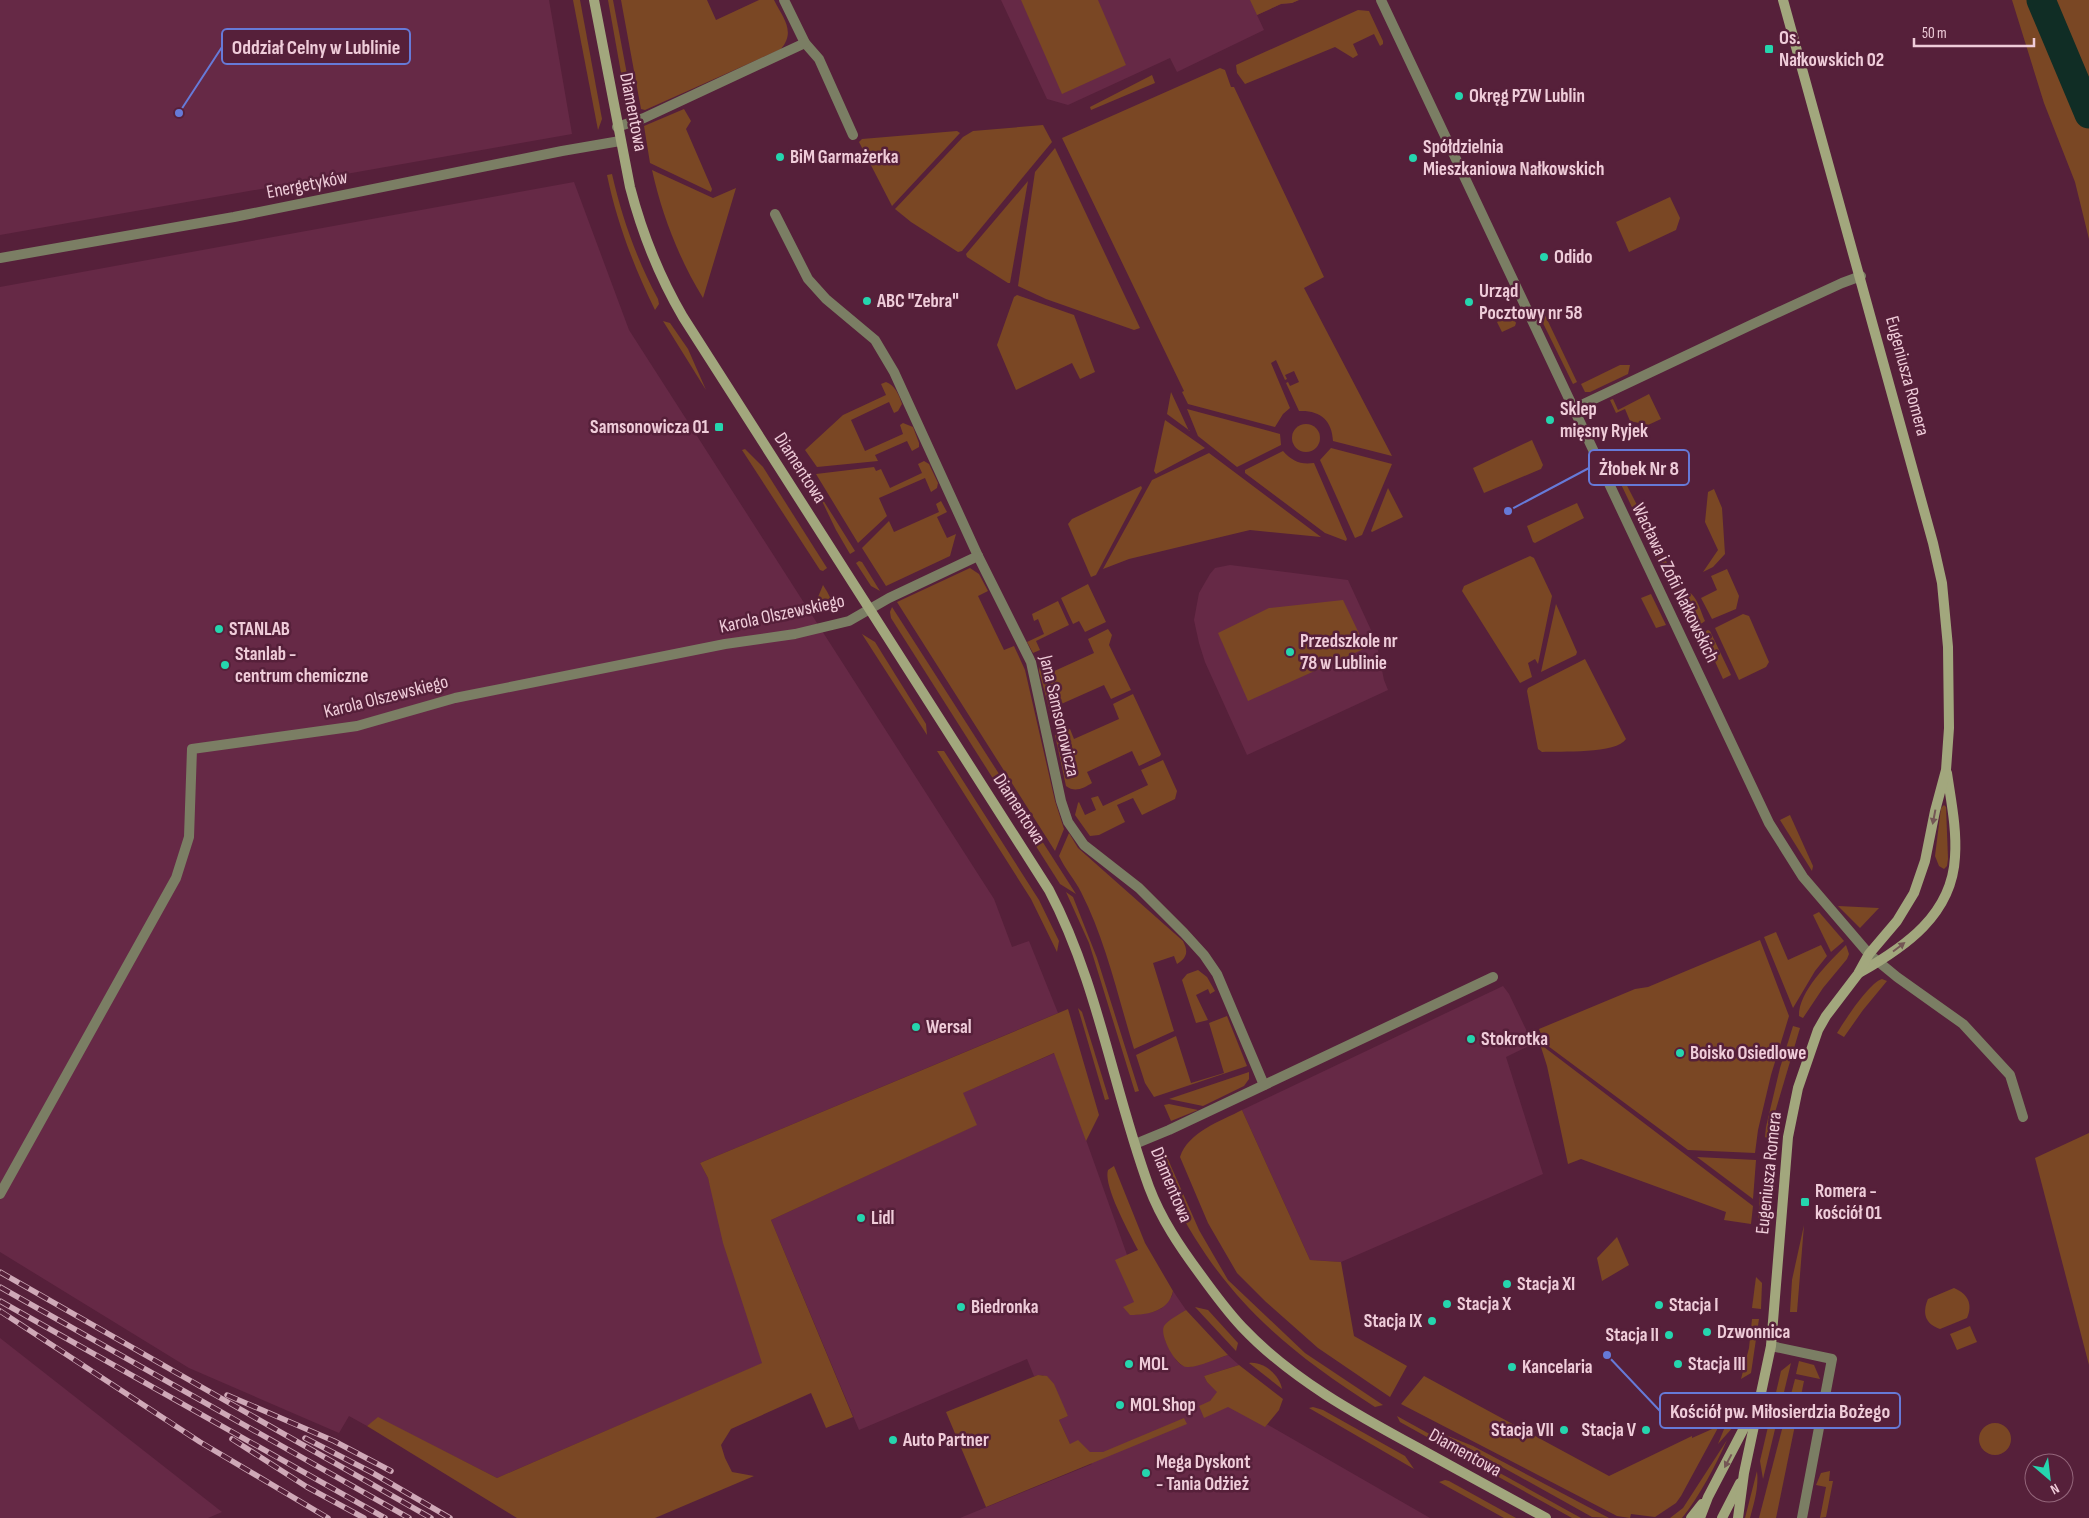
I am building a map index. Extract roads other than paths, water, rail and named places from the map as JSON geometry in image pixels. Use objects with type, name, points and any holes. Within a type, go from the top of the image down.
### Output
[{"type":"street","name":"Diamentowa","points":[[594,0],[617,127],[637,216],[653,258],[672,298],[1034,865],[1063,916],[1082,964],[1155,1202],[1170,1231],[1216,1296],[1243,1328],[1310,1383],[1349,1409],[1546,1518]]},
{"type":"street","points":[[784,0],[805,43],[819,59],[853,135]]},
{"type":"street","name":"Wacława i Zofii Nałkowskich","points":[[1381,0],[1709,693],[1769,824],[1803,877],[1869,954],[1963,1024],[2010,1075],[2023,1117]]},
{"type":"street","name":"Eugeniusza Romera","points":[[1738,1518],[1744,1473],[1763,1393],[1771,1346],[1788,1137],[1798,1088],[1818,1030],[1833,1005],[1858,974],[1869,954],[1897,921],[1914,893],[1925,860],[1946,770],[1949,728],[1948,647],[1942,583],[1923,503],[1783,0]]},
{"type":"street","points":[[617,127],[644,118],[805,43]]},
{"type":"street","name":"Energetyków","points":[[0,258],[234,217],[620,141]]},
{"type":"street","name":"Jana Samsonowicza","points":[[775,214],[808,280],[826,299],[875,340],[894,372],[978,556],[1030,662],[1061,800],[1068,822],[1084,845],[1139,888],[1184,932],[1204,955],[1217,974],[1264,1085]]},
{"type":"street","points":[[1573,409],[1753,324],[1861,276]]},
{"type":"street","points":[[870,609],[894,595],[978,556]]},
{"type":"street","name":"Karola Olszewskiego","points":[[0,1194],[176,878],[190,837],[192,749],[357,726],[455,698],[725,644],[820,628],[849,621],[870,609]]},
{"type":"street","name":"Eugeniusza Romera","points":[[1858,974],[1878,962],[1926,925],[1935,916],[1946,895],[1954,871],[1955,843],[1946,770]]},
{"type":"street","points":[[1136,1144],[1493,978]]},
{"type":"street","points":[[1771,1346],[1832,1359],[1802,1518]]},
{"type":"street","name":"Eugeniusza Romera","points":[[1700,1518],[1708,1497],[1763,1393]]},
{"type":"street","name":"Eugeniusza Romera","points":[[1722,1518],[1744,1473]]},
{"type":"street","name":"Eugeniusza Romera","points":[[1691,1518],[1708,1497]]},
{"type":"waterway","points":[[2041,0],[2089,114]]},
{"type":"railway","points":[[0,1272],[431,1518]]},
{"type":"railway","points":[[0,1287],[409,1518]]},
{"type":"railway","points":[[0,1301],[385,1518]]},
{"type":"railway","points":[[0,1311],[200,1442],[328,1518]]},
{"type":"railway","points":[[227,1395],[334,1441],[391,1471]]},
{"type":"railway","points":[[305,1438],[371,1472],[450,1518]]},
{"type":"railway","points":[[232,1439],[307,1487],[364,1518]]},
{"type":"place","name":"Os. Nałkowskich 02","points":[[1769,49]]},
{"type":"place","name":"Okręg PZW Lublin","points":[[1459,96]]},
{"type":"place","name":"Oddział Celny w Lublinie","points":[[179,113]]},
{"type":"place","name":"BiM Garmażerka","points":[[780,157]]},
{"type":"place","name":"Spółdzielnia Mieszkaniowa Nałkowskich","points":[[1413,158]]},
{"type":"place","name":"Odido","points":[[1544,257]]},
{"type":"place","name":"ABC \"Zebra\"","points":[[867,301]]},
{"type":"place","name":"Urząd Pocztowy nr 58","points":[[1469,302]]},
{"type":"place","name":"Sklep mięsny Ryjek","points":[[1550,420]]},
{"type":"place","name":"Samsonowicza 01","points":[[719,427]]},
{"type":"place","name":"Żłobek Nr 8","points":[[1508,511]]},
{"type":"place","name":"STANLAB","points":[[219,629]]},
{"type":"place","name":"Przedszkole nr 78 w Lublinie","points":[[1290,652]]},
{"type":"place","name":"Stanlab - centrum chemiczne","points":[[225,665]]},
{"type":"place","name":"Wersal","points":[[916,1027]]},
{"type":"place","name":"Stokrotka","points":[[1471,1039]]},
{"type":"place","name":"Boisko Osiedlowe","points":[[1680,1053]]},
{"type":"place","name":"Romera - kościół 01","points":[[1805,1202]]},
{"type":"place","name":"Lidl","points":[[861,1218]]},
{"type":"place","name":"Stacja XI","points":[[1507,1284]]},
{"type":"place","name":"Stacja X","points":[[1447,1304]]},
{"type":"place","name":"Stacja I","points":[[1659,1305]]},
{"type":"place","name":"Biedronka","points":[[961,1307]]},
{"type":"place","name":"Stacja IX","points":[[1432,1321]]},
{"type":"place","name":"Dzwonnica","points":[[1707,1332]]},
{"type":"place","name":"Stacja II","points":[[1669,1335]]},
{"type":"place","name":"Kościół pw. Miłosierdzia Bożego","points":[[1607,1355]]},
{"type":"place","name":"MOL","points":[[1129,1364]]},
{"type":"place","name":"Stacja III","points":[[1678,1364]]},
{"type":"place","name":"Kancelaria","points":[[1512,1367]]},
{"type":"place","name":"MOL Shop","points":[[1120,1405]]},
{"type":"place","name":"Stacja VII","points":[[1564,1430]]},
{"type":"place","name":"Stacja V","points":[[1646,1430]]},
{"type":"place","name":"Auto Partner","points":[[893,1440]]},
{"type":"place","name":"Mega Dyskont - Tania Odżież","points":[[1146,1473]]}]
